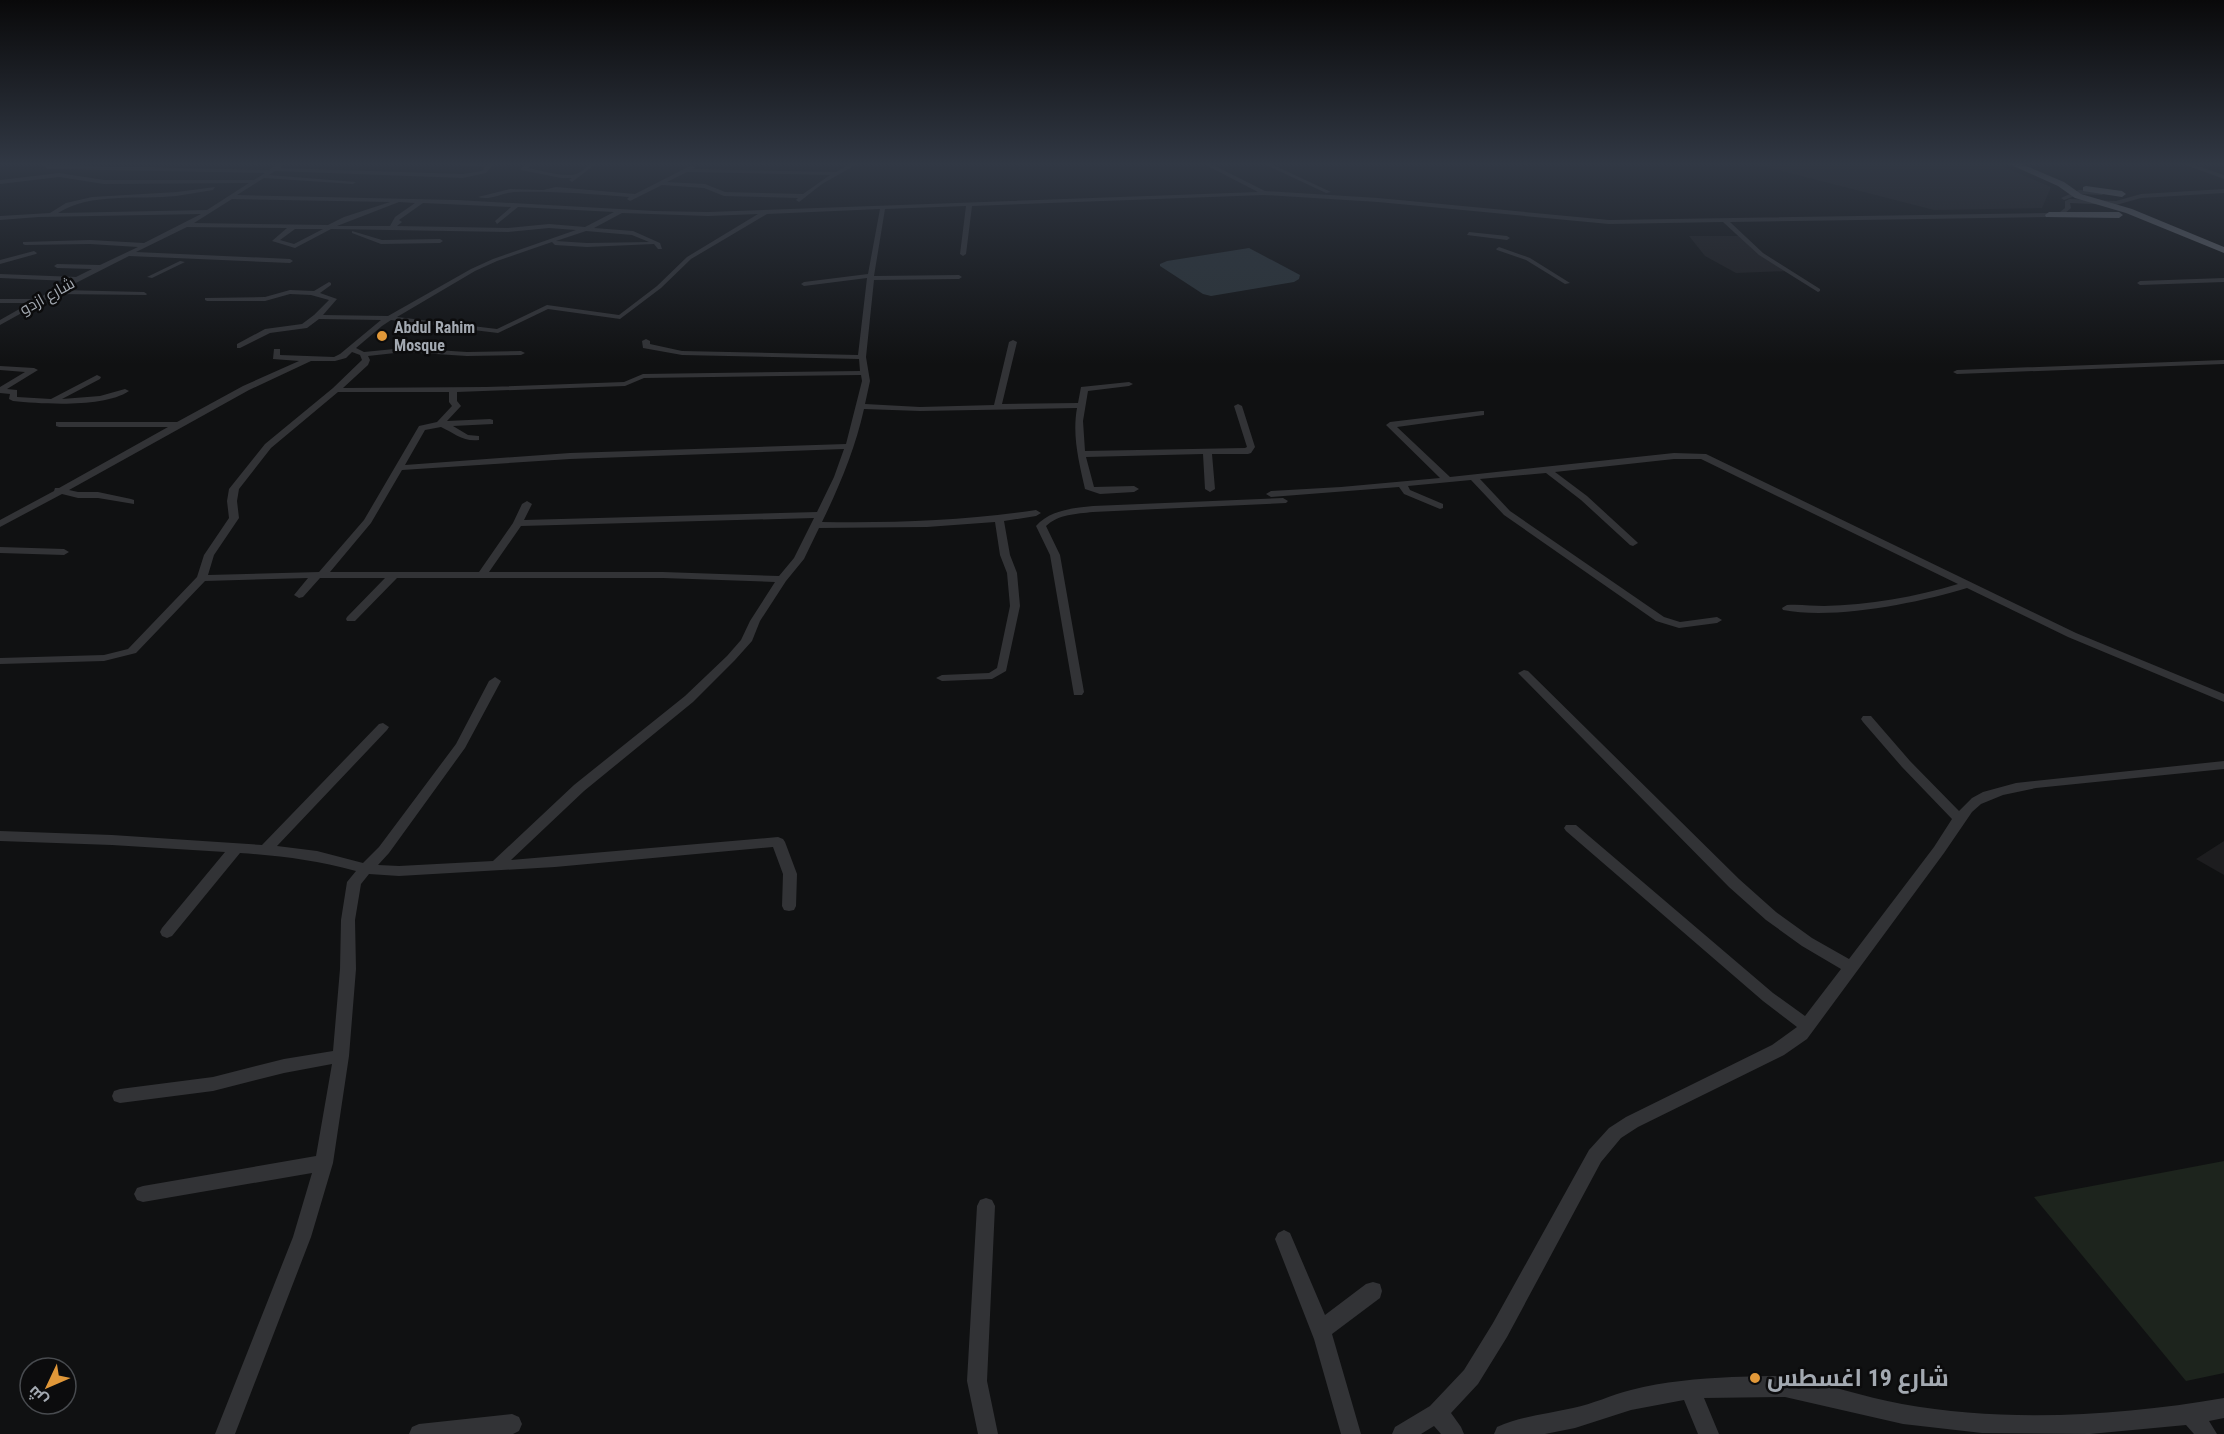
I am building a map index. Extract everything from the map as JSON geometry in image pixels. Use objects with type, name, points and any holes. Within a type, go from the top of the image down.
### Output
[{"type":"highway","points":[[2173,230],[2184,233]]},
{"type":"highway","points":[[2176,230],[2224,248]]},
{"type":"highway","points":[[2187,230],[2224,248]]},
{"type":"street","name":"شارع ازدو","points":[[0,323],[77,279],[175,230]]},
{"type":"street","points":[[289,230],[275,241],[295,246],[325,230]]},
{"type":"street","points":[[350,230],[381,242],[440,242]]},
{"type":"street","points":[[429,248],[460,230],[514,230]]},
{"type":"street","points":[[588,230],[596,235],[590,243]]},
{"type":"street","points":[[277,351],[276,357],[280,358],[340,358],[389,318],[479,267],[550,242],[588,230],[633,233],[659,246],[550,242]]},
{"type":"street","points":[[613,324],[689,258],[735,230]]},
{"type":"street","points":[[497,865],[579,788],[689,699],[731,658],[746,641],[754,621],[782,579],[799,559],[839,477],[860,406],[865,374],[862,357],[877,230]]},
{"type":"street","points":[[963,254],[966,230]]},
{"type":"street","points":[[1735,230],[1761,254],[1818,290]]},
{"type":"street","points":[[609,244],[614,232]]},
{"type":"street","points":[[1469,234],[1507,238]]},
{"type":"street","points":[[25,243],[90,242],[144,246]]},
{"type":"street","points":[[1499,249],[1528,260],[1567,283]]},
{"type":"street","points":[[0,262],[34,252]]},
{"type":"street","points":[[127,254],[290,261],[278,268]]},
{"type":"street","points":[[113,261],[214,264],[231,258]]},
{"type":"street","points":[[150,277],[182,262]]},
{"type":"street","points":[[57,266],[100,267]]},
{"type":"street","points":[[0,276],[77,279]]},
{"type":"street","points":[[804,284],[870,277],[959,276]]},
{"type":"street","points":[[2140,283],[2224,280]]},
{"type":"street","points":[[218,298],[265,299],[290,292],[315,293],[329,284]]},
{"type":"street","points":[[54,292],[144,294]]},
{"type":"street","points":[[240,346],[268,331],[304,326],[317,317],[334,298],[314,295],[315,293]]},
{"type":"street","points":[[0,301],[37,301]]},
{"type":"street","points":[[317,317],[389,318],[498,331],[547,307],[620,317]]},
{"type":"street","points":[[646,341],[644,344],[646,346],[664,351],[713,355],[862,357]]},
{"type":"street","points":[[998,406],[1013,342]]},
{"type":"street","points":[[351,349],[363,354],[404,350],[467,354],[520,353]]},
{"type":"street","points":[[0,661],[104,657],[126,654],[139,644],[202,578],[213,548],[234,518],[232,501],[234,489],[241,479],[272,442],[336,390],[365,363],[363,354]]},
{"type":"street","points":[[0,524],[246,388],[310,359]]},
{"type":"street","points":[[1957,372],[2224,362]]},
{"type":"street","points":[[0,368],[33,370],[0,390]]},
{"type":"street","points":[[336,390],[625,384],[631,383],[640,376],[865,374]]},
{"type":"street","points":[[53,400],[97,377]]},
{"type":"street","points":[[1130,384],[1085,388],[1079,421],[1081,454],[1090,489],[1100,492],[1134,489]]},
{"type":"street","points":[[441,424],[457,406],[453,402],[453,389]]},
{"type":"street","points":[[0,390],[14,392],[13,399],[53,400],[99,399],[125,391]]},
{"type":"street","points":[[860,406],[920,409],[1081,405]]},
{"type":"street","points":[[1081,454],[1244,452],[1251,449],[1238,406]]},
{"type":"street","points":[[1447,479],[1390,425],[1480,414]]},
{"type":"street","points":[[299,595],[368,521],[422,428],[441,424],[490,422]]},
{"type":"street","points":[[59,424],[179,425]]},
{"type":"street","points":[[441,424],[451,428],[458,436],[477,438]]},
{"type":"street","points":[[399,468],[570,456],[850,446]]},
{"type":"street","points":[[1207,452],[1210,489]]},
{"type":"street","points":[[1271,494],[1697,455],[1713,459],[2093,645],[2224,698]]},
{"type":"street","points":[[1078,692],[1055,555],[1041,526],[1046,520],[1092,509],[1246,504],[1550,474],[1683,456]]},
{"type":"street","points":[[1550,474],[1584,498],[1633,543]]},
{"type":"street","points":[[1475,480],[1507,513],[1660,619],[1679,625],[1717,620]]},
{"type":"street","points":[[1404,487],[1407,492],[1440,506]]},
{"type":"street","points":[[58,490],[71,494],[98,495],[131,502]]},
{"type":"street","points":[[481,576],[518,523],[527,504]]},
{"type":"street","points":[[518,523],[819,520],[926,525],[999,520],[1036,513]]},
{"type":"street","points":[[942,678],[992,676],[1002,669],[1015,602],[1012,573],[1005,555],[999,520]]},
{"type":"street","points":[[0,550],[64,552]]},
{"type":"street","points":[[202,578],[394,575],[782,579]]},
{"type":"street","points":[[351,620],[394,575]]},
{"type":"street","points":[[1787,608],[1826,609],[1864,605],[1926,596],[1969,584]]},
{"type":"street","points":[[1524,673],[1734,883],[1798,936],[1851,968]]},
{"type":"street","points":[[225,1434],[302,1237],[324,1163],[341,1056],[348,969],[348,920],[354,882],[384,850],[461,745],[495,681]]},
{"type":"street","points":[[1867,719],[1958,818]]},
{"type":"street","points":[[264,851],[382,727]]},
{"type":"street","points":[[1402,1434],[1437,1413],[1471,1377],[1500,1330],[1595,1156],[1615,1133],[1632,1122],[1778,1050],[1802,1034],[1939,850],[1958,818],[1980,797],[2012,787],[2224,765]]},
{"type":"street","points":[[1571,828],[1768,997],[1808,1027]]},
{"type":"street","points":[[0,836],[112,840],[264,851],[317,856],[366,869],[399,871],[555,862],[778,842],[790,874],[789,906]]},
{"type":"street","points":[[167,932],[236,849]]},
{"type":"street","points":[[120,1096],[213,1084],[284,1066],[341,1056]]},
{"type":"street","points":[[143,1194],[324,1163]]},
{"type":"street","points":[[986,1206],[977,1381],[988,1434]]},
{"type":"street","points":[[1284,1239],[1304,1283],[1344,1400],[1351,1434]]},
{"type":"street","points":[[1319,1332],[1372,1291]]},
{"type":"street","points":[[1504,1434],[1575,1418],[1631,1400],[1689,1389],[1785,1387],[1903,1414],[2035,1430],[2190,1414],[2224,1408]]},
{"type":"street","points":[[1689,1389],[1709,1434]]},
{"type":"street","points":[[1437,1413],[1454,1434]]},
{"type":"street","points":[[2190,1414],[2206,1434]]},
{"type":"street","points":[[419,1434],[512,1424]]},
{"type":"shaded area","points":[[1689,236],[1741,236],[1761,254],[1789,271],[1736,273],[1705,256]]},
{"type":"shaded area","points":[[1249,248],[1300,275],[1299,279],[1294,282],[1211,296],[1203,294],[1160,266],[1167,261]]},
{"type":"shaded area","points":[[2224,841],[2224,875],[2196,859]]},
{"type":"shaded area","points":[[2224,1161],[2224,1373],[2186,1381],[2034,1197]]},
{"type":"place","name":"Abdul Rahim Mosque","points":[[382,336]]},
{"type":"place","name":"شارع 19 اغسطس","points":[[1755,1378]]}]
